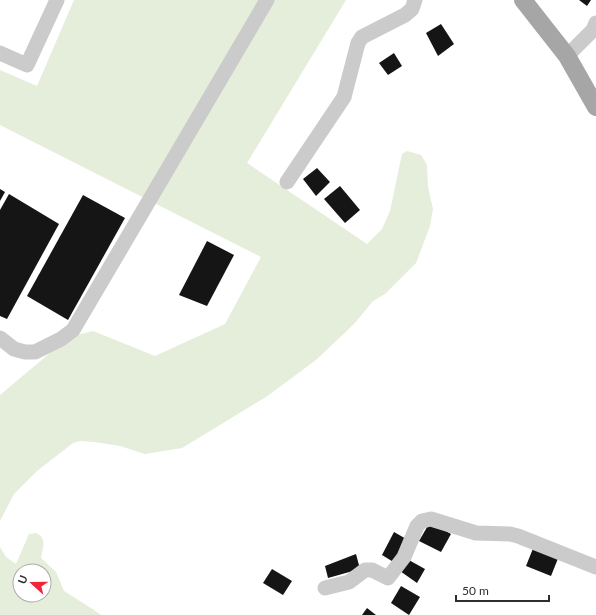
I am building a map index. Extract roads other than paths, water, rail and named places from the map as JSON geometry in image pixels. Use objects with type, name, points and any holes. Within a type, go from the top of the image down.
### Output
[{"type":"main road","points":[[523,0],[567,56],[596,107]]},
{"type":"street","points":[[0,53],[27,66],[57,0]]},
{"type":"street","points":[[0,338],[14,349],[25,352],[35,352],[61,339],[74,330],[267,0]]},
{"type":"street","points":[[287,182],[344,97],[358,43],[362,37],[405,15],[412,9],[415,0]]},
{"type":"street","points":[[567,56],[593,30],[596,23]]},
{"type":"street","points":[[326,588],[349,582],[365,570],[372,570],[388,578],[404,557],[417,526],[422,521],[431,519],[476,534],[510,534],[518,536],[596,567]]}]
